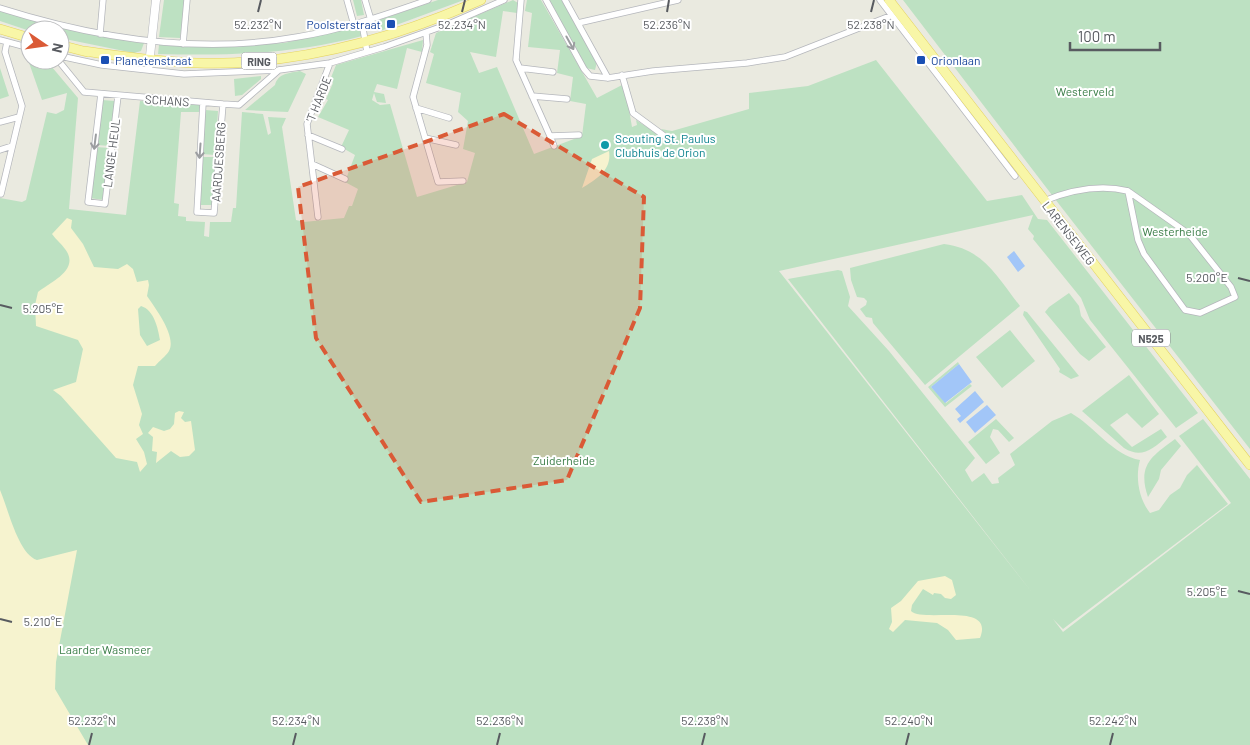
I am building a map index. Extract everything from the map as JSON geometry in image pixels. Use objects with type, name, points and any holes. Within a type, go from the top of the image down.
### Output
[{"type":"main road","name":"RING","points":[[70,48],[149,65],[267,60],[366,46],[389,39],[413,27],[481,0]]},
{"type":"main road","name":"LARENSEWEG","points":[[889,0],[1036,192],[1250,465]]},
{"type":"main road","points":[[0,29],[20,35]]},
{"type":"street","points":[[100,34],[103,0]]},
{"type":"street","points":[[149,65],[156,0]]},
{"type":"street","points":[[182,44],[187,0]]},
{"type":"street","points":[[347,0],[354,25]]},
{"type":"street","points":[[365,0],[371,20]]},
{"type":"street","points":[[0,8],[36,20],[100,34],[182,44],[244,43],[287,39],[354,25],[428,0]]},
{"type":"street","points":[[70,58],[102,65],[149,65],[184,74],[279,70],[330,63],[366,46],[426,33],[504,0]]},
{"type":"street","points":[[521,0],[516,60],[554,146]]},
{"type":"street","points":[[546,0],[584,69],[590,76],[608,78],[785,57],[890,16]]},
{"type":"street","points":[[565,0],[608,78]]},
{"type":"street","points":[[578,23],[678,0]]},
{"type":"street","points":[[880,0],[890,16],[951,91],[1014,176]]},
{"type":"street","points":[[362,23],[366,46]]},
{"type":"street","points":[[426,33],[427,45],[413,97],[438,182],[463,181]]},
{"type":"street","points":[[0,40],[20,45]]},
{"type":"street","points":[[1,194],[2,181],[22,106],[5,52],[7,42]]},
{"type":"street","name":"'T HARDE","points":[[318,217],[306,124],[330,63]]},
{"type":"street","points":[[520,68],[553,72]]},
{"type":"street","name":"SCHANS","points":[[66,70],[84,92],[239,105],[279,70]]},
{"type":"street","points":[[622,75],[633,113],[663,135]]},
{"type":"street","name":"LANGE HEUL","points":[[101,94],[88,202],[105,204],[118,96]]},
{"type":"street","points":[[532,96],[567,100]]},
{"type":"street","name":"AARDJESBERG","points":[[203,103],[197,212],[214,213],[223,104]]},
{"type":"street","points":[[416,108],[449,118]]},
{"type":"street","points":[[0,122],[19,117]]},
{"type":"street","name":"'T HARDE","points":[[308,135],[342,149]]},
{"type":"street","points":[[550,136],[579,135]]},
{"type":"street","points":[[425,138],[456,145]]},
{"type":"street","points":[[0,150],[12,146]]},
{"type":"street","points":[[312,164],[345,180]]},
{"type":"street","points":[[1044,201],[1056,196],[1098,187],[1110,187],[1128,191],[1189,234],[1231,288],[1235,296],[1200,313],[1185,310],[1144,254],[1138,240],[1128,191]]},
{"type":"highlighted area","points":[[504,114],[644,197],[640,308],[567,480],[421,502],[316,338],[298,187]]},
{"type":"green space","points":[[164,0],[185,0],[180,38],[159,37]]},
{"type":"green space","points":[[353,0],[361,0],[364,15],[357,16]]},
{"type":"green space","points":[[438,0],[464,0],[380,31],[373,22]]},
{"type":"green space","name":"Zuiderheide","points":[[513,0],[518,3],[517,13],[503,11],[496,57],[470,52],[479,73],[497,67],[534,154],[582,136],[586,104],[570,101],[573,77],[557,73],[560,50],[528,47],[532,13],[525,11],[527,0],[541,0],[597,98],[622,85],[625,87],[632,127],[637,125],[636,120],[659,135],[665,133],[661,129],[672,131],[749,109],[749,93],[808,86],[876,60],[987,201],[1022,195],[1038,219],[1047,220],[1198,413],[1176,428],[1090,320],[1081,298],[1033,239],[1034,236],[1028,229],[1033,215],[779,271],[1034,595],[788,279],[838,270],[842,271],[850,297],[848,306],[889,351],[975,458],[965,470],[972,482],[984,473],[992,484],[999,483],[998,478],[1015,465],[1010,454],[1052,421],[1071,413],[1121,453],[1140,460],[1139,488],[1143,501],[1150,513],[1159,510],[1170,495],[1180,488],[1187,475],[1197,465],[1228,504],[1063,629],[1053,619],[1063,632],[1231,503],[1179,436],[1203,419],[1250,479],[1250,745],[0,745],[0,198],[22,202],[26,200],[47,112],[56,114],[64,110],[67,93],[42,100],[32,70],[54,70],[78,98],[69,209],[126,215],[140,101],[201,105],[201,112],[181,112],[174,203],[179,204],[178,216],[186,217],[186,221],[205,222],[204,236],[209,237],[210,222],[231,222],[233,208],[236,208],[242,112],[263,114],[268,135],[271,133],[268,117],[286,118],[282,127],[296,220],[304,222],[344,218],[349,206],[352,206],[358,189],[345,182],[355,155],[341,147],[349,130],[318,117],[328,100],[326,99],[333,83],[330,80],[336,65],[423,40],[422,52],[407,48],[397,89],[377,84],[374,92],[384,94],[386,103],[377,102],[374,93],[372,100],[380,105],[390,104],[417,197],[467,182],[475,153],[463,149],[468,121],[458,112],[461,93],[426,83],[434,54],[430,52],[436,33]]},
{"type":"green space","points":[[548,0],[563,0],[597,62],[595,70],[586,68]]},
{"type":"green space","points":[[903,0],[1250,0],[1250,449],[1055,199]]},
{"type":"green space","points":[[0,11],[35,20],[20,20],[20,28],[0,21]]},
{"type":"green space","points":[[360,26],[362,36],[311,47],[235,54],[158,54],[159,45],[210,46],[284,43]]},
{"type":"green space","points":[[70,29],[94,35],[144,43],[141,51],[134,53],[70,40]]},
{"type":"green space","points":[[0,68],[9,96],[0,99]]},
{"type":"green space","points":[[300,71],[306,74],[288,112],[245,110],[275,85],[279,78],[288,73]]},
{"type":"green space","points":[[261,76],[261,79],[242,95],[235,96],[234,79]]},
{"type":"green space","points":[[102,100],[115,101],[110,146],[97,145]]},
{"type":"green space","points":[[205,110],[218,111],[215,155],[202,154]]},
{"type":"green space","points":[[96,147],[110,148],[103,200],[90,198]]},
{"type":"green space","points":[[202,157],[215,157],[212,205],[199,205]]},
{"type":"green space","points":[[944,244],[958,247],[980,258],[1020,306],[925,385],[873,323],[872,318],[866,317],[860,309],[866,305],[867,301],[864,298],[857,297],[851,280],[850,268]]},
{"type":"green space","points":[[1069,293],[1079,306],[1081,316],[1106,347],[1089,361],[1080,354],[1045,312]]},
{"type":"green space","points":[[1024,311],[1027,312],[1079,376],[1071,379],[1059,372],[1060,369],[1023,315]]},
{"type":"green space","points":[[1010,330],[1035,361],[1002,388],[976,357]]},
{"type":"green space","points":[[958,362],[959,364],[931,387],[946,403],[970,384],[972,386],[945,407],[928,387]]},
{"type":"green space","points":[[1129,375],[1159,414],[1142,428],[1127,413],[1110,425],[1132,447],[1161,429],[1167,437],[1152,449],[1142,453],[1136,453],[1124,448],[1082,411]]},
{"type":"green space","points":[[996,419],[1014,438],[1009,442],[998,430],[993,429],[990,437],[1000,453],[986,464],[968,442]]},
{"type":"green space","points":[[1175,439],[1181,446],[1161,470],[1159,479],[1148,497],[1144,477],[1149,462],[1153,456]]},
{"type":"sand","points":[[609,151],[606,169],[582,188],[592,159]]},
{"type":"sand","points":[[67,218],[72,220],[71,228],[83,244],[94,267],[118,269],[127,264],[133,269],[137,282],[148,280],[147,296],[168,330],[171,345],[169,351],[155,366],[138,366],[133,385],[142,414],[139,425],[143,434],[136,439],[144,452],[147,464],[140,472],[137,462],[116,458],[61,396],[53,390],[76,382],[83,349],[78,340],[36,326],[35,305],[38,292],[62,275],[69,263],[69,256],[65,249],[52,234]],"holes":[[[141,306],[155,320],[160,340],[147,346],[140,335],[138,309]]]},
{"type":"sand","points":[[179,411],[184,412],[181,418],[185,422],[191,421],[195,450],[189,456],[180,457],[171,451],[156,463],[157,452],[152,451],[153,437],[148,433],[153,427],[164,431],[170,429],[174,424],[175,413]]},
{"type":"sand","points":[[0,490],[14,530],[30,556],[37,560],[77,550],[56,662],[55,689],[88,745],[0,745]]},
{"type":"sand","points":[[945,576],[952,580],[956,595],[951,599],[945,598],[941,594],[934,593],[933,595],[923,589],[912,605],[911,611],[929,615],[968,616],[977,620],[982,627],[980,638],[956,640],[948,630],[937,623],[905,620],[893,632],[889,629],[892,622],[891,608],[901,601],[918,581]]},
{"type":"water","points":[[1014,251],[1025,266],[1018,272],[1007,257]]},
{"type":"water","points":[[959,364],[972,382],[945,403],[931,387]]},
{"type":"water","points":[[975,391],[984,402],[960,423],[957,419],[961,416],[955,409]]},
{"type":"water","points":[[987,405],[996,415],[975,433],[966,422]]},
{"type":"place","name":"Poolsterstraat","points":[[391,24]]},
{"type":"place","name":"Planetenstraat","points":[[105,60]]},
{"type":"place","name":"Orionlaan","points":[[921,60]]},
{"type":"place","name":"Scouting St. Paulus Clubhuis de Orion","points":[[605,145]]},
{"type":"park label","name":"Westerveld","points":[[1085,91]]},
{"type":"park label","name":"Westerheide","points":[[1175,231]]},
{"type":"park label","name":"Laarder Wasmeer","points":[[105,649]]}]
